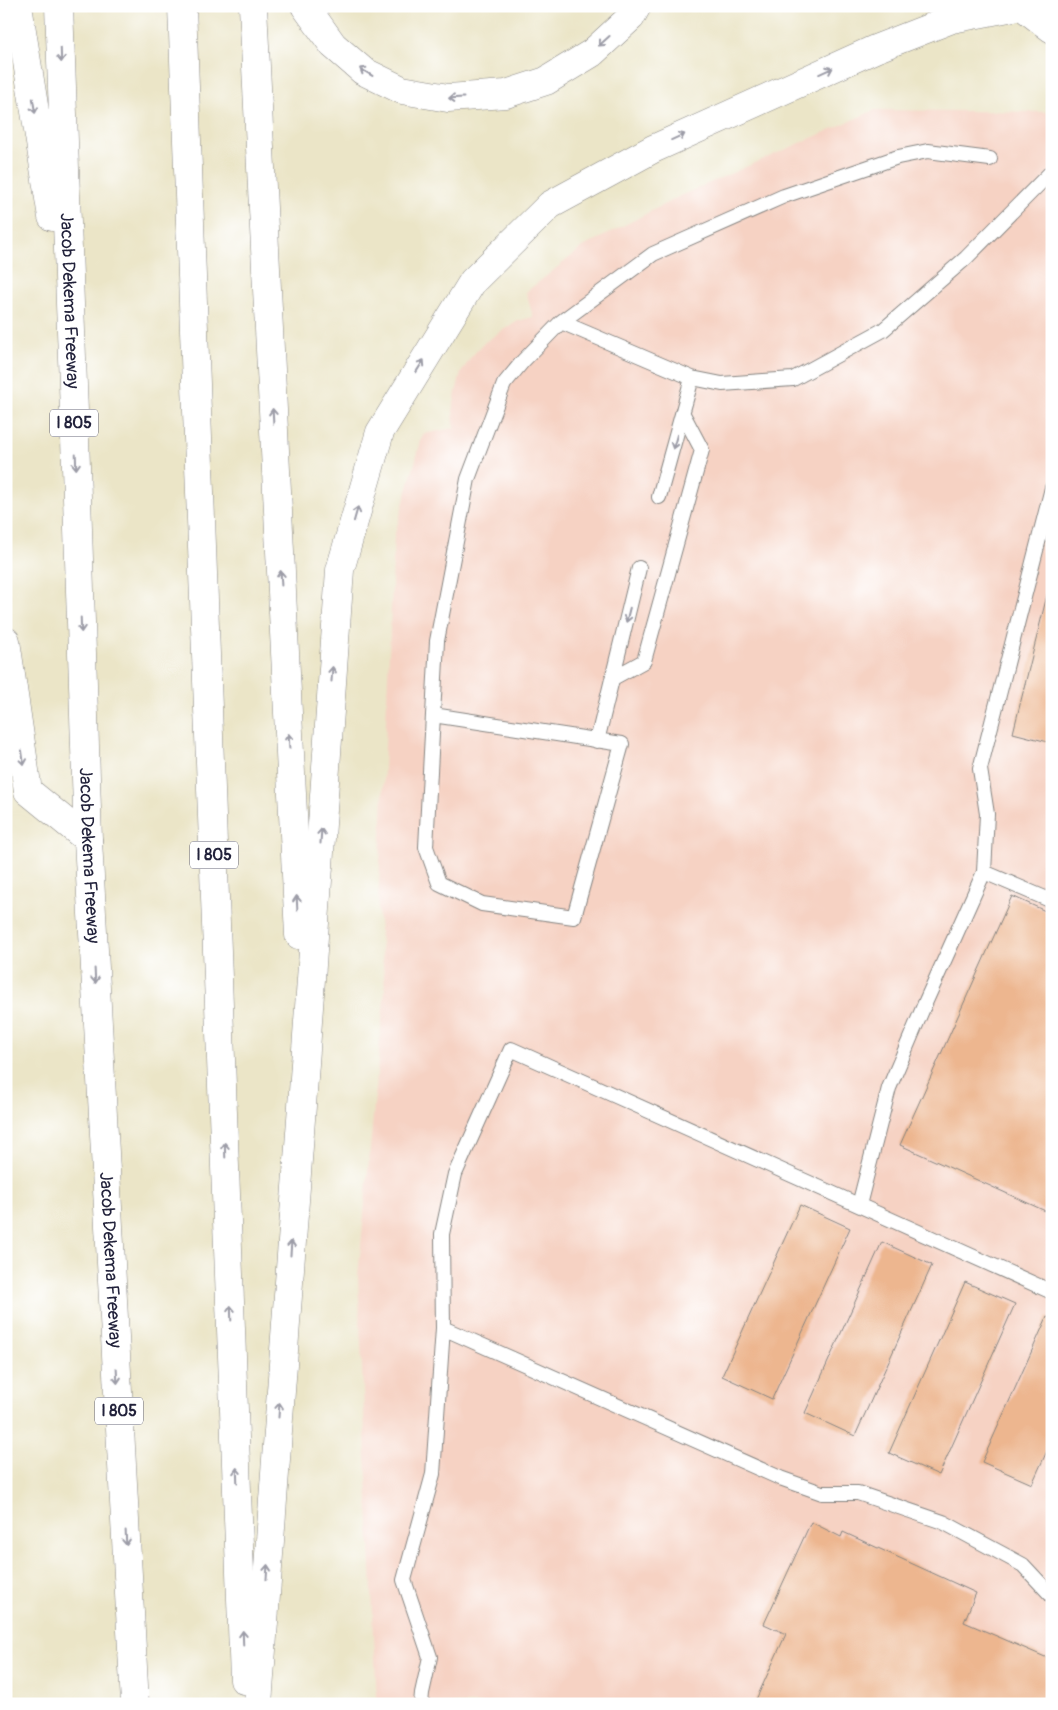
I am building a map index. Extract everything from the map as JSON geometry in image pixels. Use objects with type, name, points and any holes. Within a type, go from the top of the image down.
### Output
[{"type":"main road","points":[[18,6],[71,338]]},
{"type":"main road","name":"Jacob Dekema Freeway","points":[[59,6],[88,840],[135,1704]]},
{"type":"main road","name":"I 805","points":[[182,6],[245,1704]]},
{"type":"main road","points":[[252,6],[299,938],[303,1092]]},
{"type":"main road","points":[[305,6],[333,44],[363,71],[402,90],[448,98],[506,94],[546,81],[592,53],[631,17],[637,6]]},
{"type":"main road","points":[[258,1704],[340,570],[380,432],[473,281],[550,205],[653,149],[875,49],[952,19],[1021,6],[1052,29]]},
{"type":"main road","points":[[6,641],[28,791],[88,840]]},
{"type":"lane","points":[[433,715],[622,744],[574,917],[482,904],[439,883],[426,847],[433,715],[437,642],[468,479],[504,384],[523,361],[561,322],[653,254],[784,196],[898,157],[928,151],[990,159]]},
{"type":"lane","points":[[561,322],[692,378],[722,384],[793,379],[883,330],[966,258],[1052,171]]},
{"type":"lane","points":[[659,497],[692,378]]},
{"type":"lane","points":[[613,678],[644,661],[702,450],[682,414]]},
{"type":"lane","points":[[859,1206],[889,1088],[984,872],[987,814],[980,769],[1052,488]]},
{"type":"lane","points":[[597,741],[639,568]]},
{"type":"lane","points":[[984,872],[1052,901]]},
{"type":"lane","points":[[422,1704],[422,1693],[430,1657],[404,1580],[432,1474],[442,1328],[442,1234],[455,1174],[510,1049],[1052,1292]]},
{"type":"lane","points":[[442,1328],[780,1478],[822,1493],[858,1493],[943,1522],[1023,1565],[1052,1596]]},
{"type":"shaded area","points":[[875,110],[1046,112],[1052,116],[1052,1704],[377,1704],[358,1277],[385,988],[378,909],[394,537],[423,434],[454,428],[453,409],[456,392],[461,373],[471,357],[485,342],[503,330],[518,321],[533,317],[526,292],[583,247],[680,196]]},
{"type":"building","points":[[1052,579],[1052,743],[1013,733]]},
{"type":"building","points":[[1012,896],[1052,914],[1052,1214],[900,1145]]},
{"type":"building","points":[[800,1205],[850,1228],[772,1399],[722,1376]]},
{"type":"building","points":[[882,1242],[932,1265],[855,1436],[805,1413]]},
{"type":"building","points":[[965,1282],[1015,1304],[939,1475],[889,1453]]},
{"type":"building","points":[[1047,1317],[1052,1319],[1052,1440],[1032,1484],[982,1462]]},
{"type":"building","points":[[811,1522],[841,1537],[843,1532],[976,1593],[964,1622],[1052,1660],[1052,1704],[754,1704],[786,1634],[764,1624]]}]
